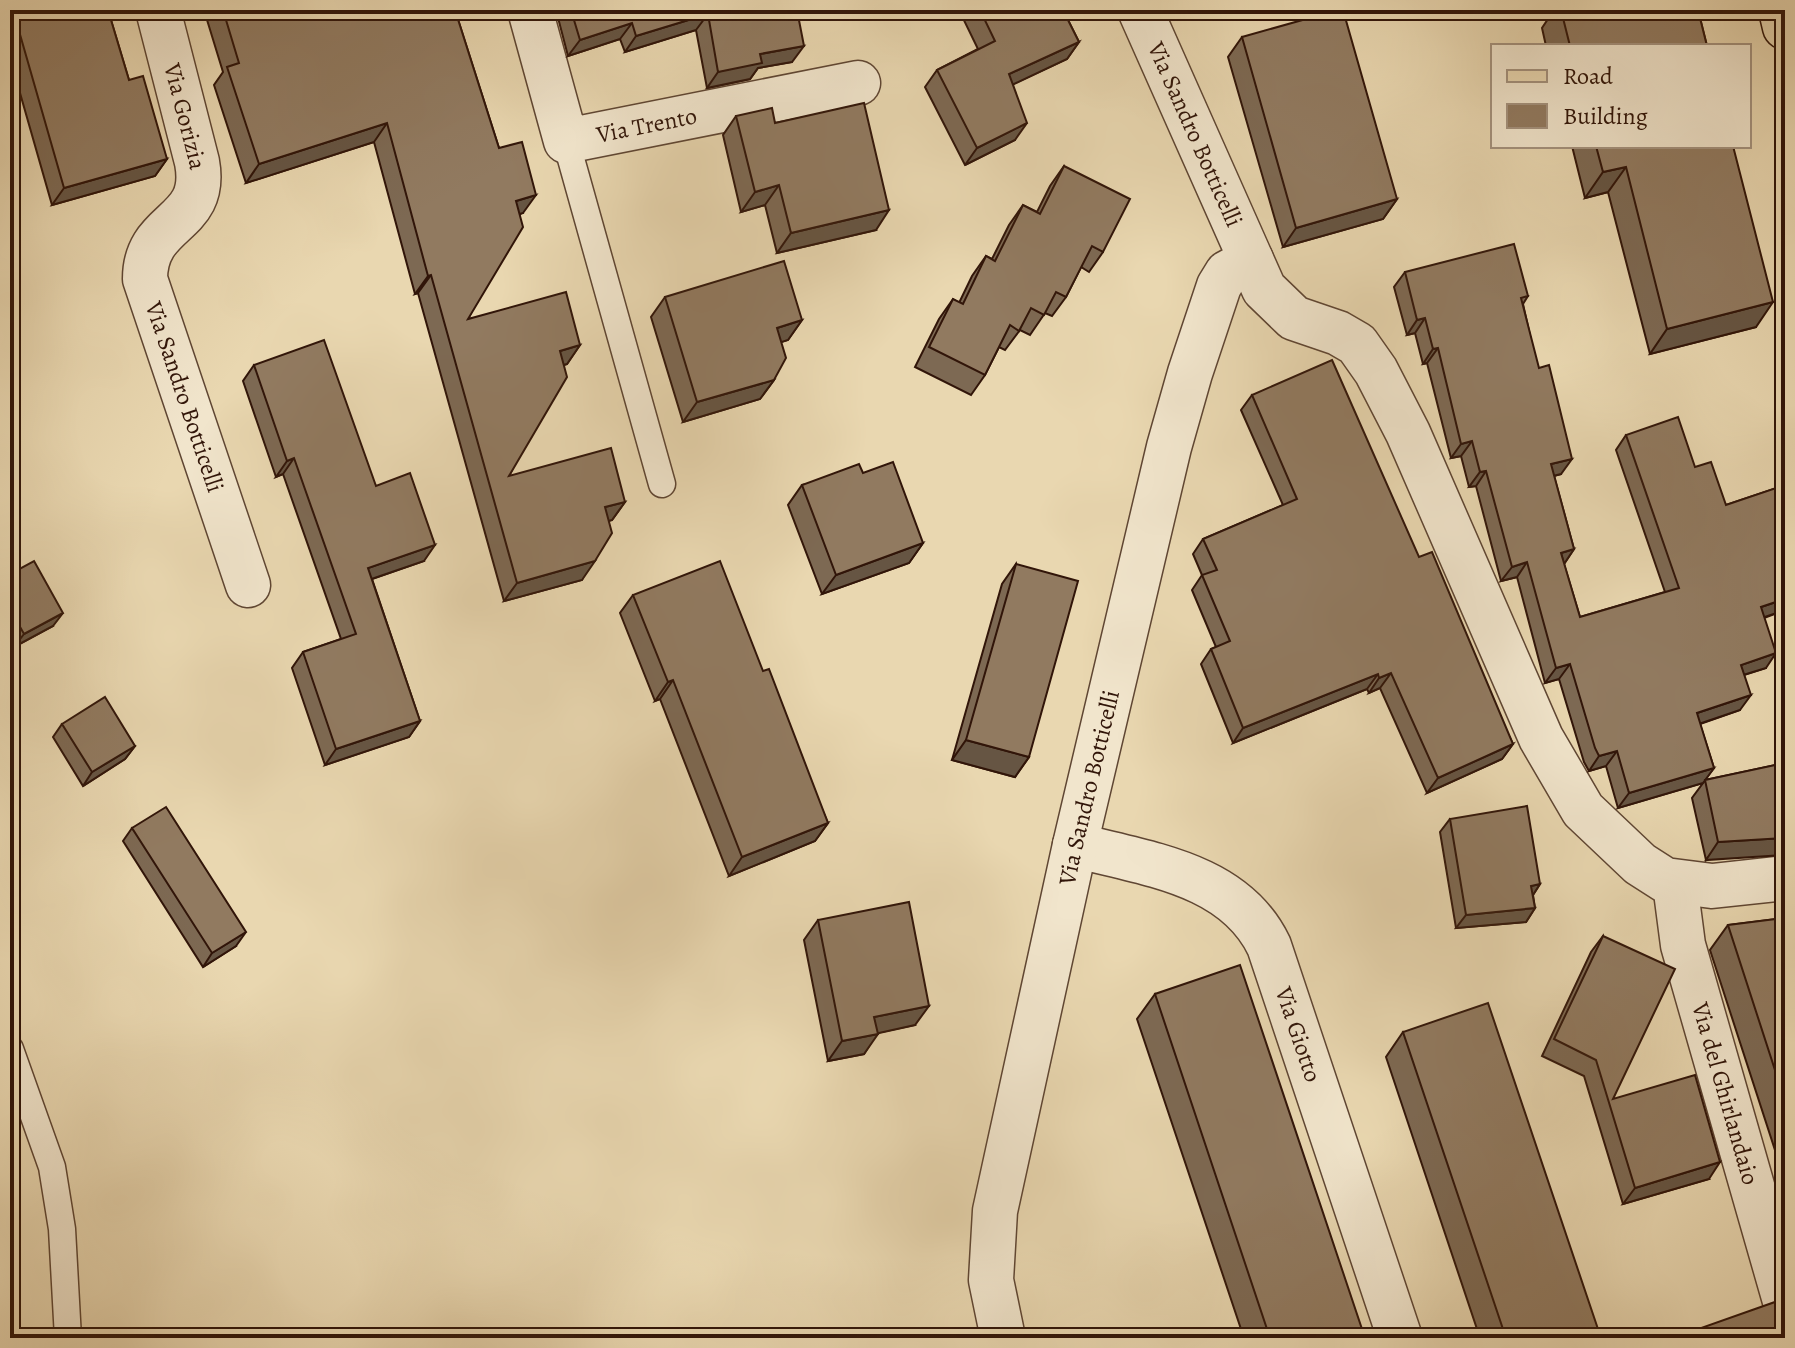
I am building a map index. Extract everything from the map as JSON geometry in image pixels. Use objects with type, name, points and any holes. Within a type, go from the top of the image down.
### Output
[{"type":"main road","points":[[1781,10],[1785,27]]},
{"type":"street","name":"Via Gorizia","points":[[158,10],[199,174],[196,200],[179,218]]},
{"type":"street","name":"Via Trento","points":[[530,10],[566,141],[858,83]]},
{"type":"street","name":"Via Sandro Botticelli","points":[[1140,10],[1264,289],[1286,312],[1318,328],[1338,333],[1357,344],[1366,356],[1408,433],[1556,768],[1583,810],[1650,872],[1675,884],[1730,886],[1785,878]]},
{"type":"street","name":"Via Sandro Botticelli","points":[[179,218],[147,254],[145,279],[248,585]]},
{"type":"street","name":"Via Sandro Botticelli","points":[[1003,1338],[992,1295],[991,1234],[1075,845],[1169,447],[1190,373],[1219,286],[1227,273],[1251,260]]},
{"type":"street","name":"Via Giotto","points":[[1075,845],[1206,883],[1235,899],[1255,918],[1269,946],[1400,1338]]},
{"type":"street","name":"Via del Ghirlandaio","points":[[1675,884],[1683,945],[1785,1301]]},
{"type":"lane","points":[[566,141],[662,484]]},
{"type":"lane","points":[[10,1049],[52,1167],[62,1229],[68,1338]]},
{"type":"building","points":[[13,10],[108,10],[129,80],[143,76],[167,159],[64,188]]},
{"type":"building","points":[[223,10],[455,10],[499,148],[522,142],[536,195],[516,201],[523,227],[468,319],[566,292],[580,345],[560,351],[567,377],[509,476],[611,448],[625,502],[605,507],[612,533],[595,561],[517,583],[387,123],[259,164],[227,67],[239,63]]},
{"type":"building","points":[[571,10],[797,10],[804,46],[760,54],[762,63],[718,72],[708,14],[636,36],[632,23],[580,40]]},
{"type":"building","points":[[980,10],[1063,10],[1079,42],[1009,74],[1027,123],[977,148],[937,70],[995,41]]},
{"type":"building","points":[[1343,10],[1397,199],[1296,228],[1242,37]]},
{"type":"building","points":[[1561,10],[1698,10],[1706,44],[1570,44]]},
{"type":"building","points":[[864,103],[889,210],[791,233],[779,185],[755,192],[736,116],[772,108],[775,123]]},
{"type":"building","points":[[1597,148],[1734,148],[1773,302],[1667,329],[1626,167],[1603,172]]},
{"type":"building","points":[[1064,166],[1130,199],[1103,252],[1092,246],[1066,297],[1056,292],[1044,315],[1031,308],[1019,331],[1010,325],[985,375],[929,347],[953,299],[963,304],[986,256],[995,261],[1023,205],[1040,214]]},
{"type":"building","points":[[1514,244],[1528,296],[1521,298],[1539,368],[1549,365],[1572,459],[1551,464],[1574,549],[1561,553],[1580,617],[1679,588],[1626,435],[1678,417],[1695,467],[1711,462],[1726,505],[1785,485],[1785,599],[1761,607],[1776,653],[1741,665],[1751,695],[1697,713],[1714,768],[1629,793],[1617,751],[1599,756],[1595,748],[1570,664],[1556,668],[1527,562],[1512,567],[1486,471],[1480,472],[1472,441],[1461,444],[1438,348],[1433,349],[1425,318],[1417,320],[1405,272]]},
{"type":"building","points":[[784,261],[802,320],[777,328],[786,358],[774,380],[697,402],[665,297]]},
{"type":"building","points":[[324,340],[376,486],[410,473],[435,545],[368,568],[420,721],[336,749],[303,652],[356,634],[294,458],[287,461],[254,365]]},
{"type":"building","points":[[1332,360],[1419,557],[1432,552],[1513,744],[1438,778],[1391,673],[1379,678],[1378,674],[1243,728],[1211,649],[1230,641],[1202,575],[1217,570],[1203,539],[1297,499],[1252,395]]},
{"type":"building","points":[[893,462],[923,543],[836,575],[802,485],[859,464],[863,473]]},
{"type":"building","points":[[34,561],[63,613],[24,634],[10,609],[10,574]]},
{"type":"building","points":[[720,561],[763,671],[769,669],[828,823],[742,857],[673,680],[668,682],[633,595]]},
{"type":"building","points":[[1016,564],[1078,581],[1029,757],[966,740]]},
{"type":"building","points":[[105,697],[135,746],[92,772],[62,724]]},
{"type":"building","points":[[1785,763],[1785,838],[1718,842],[1705,780]]},
{"type":"building","points":[[1527,806],[1540,884],[1531,886],[1535,908],[1466,915],[1450,819]]},
{"type":"building","points":[[166,807],[246,932],[212,953],[132,828]]},
{"type":"building","points":[[909,902],[929,1006],[874,1017],[878,1034],[842,1041],[818,920]]},
{"type":"building","points":[[1785,918],[1785,1101],[1728,925]]},
{"type":"building","points":[[1603,936],[1675,969],[1613,1099],[1695,1075],[1720,1162],[1635,1188],[1596,1060],[1554,1039]]},
{"type":"building","points":[[1240,965],[1365,1338],[1270,1338],[1155,994]]},
{"type":"building","points":[[1488,1003],[1601,1338],[1506,1338],[1403,1032]]},
{"type":"building","points":[[1775,1302],[1785,1310],[1785,1338],[1705,1338],[1701,1328]]}]
